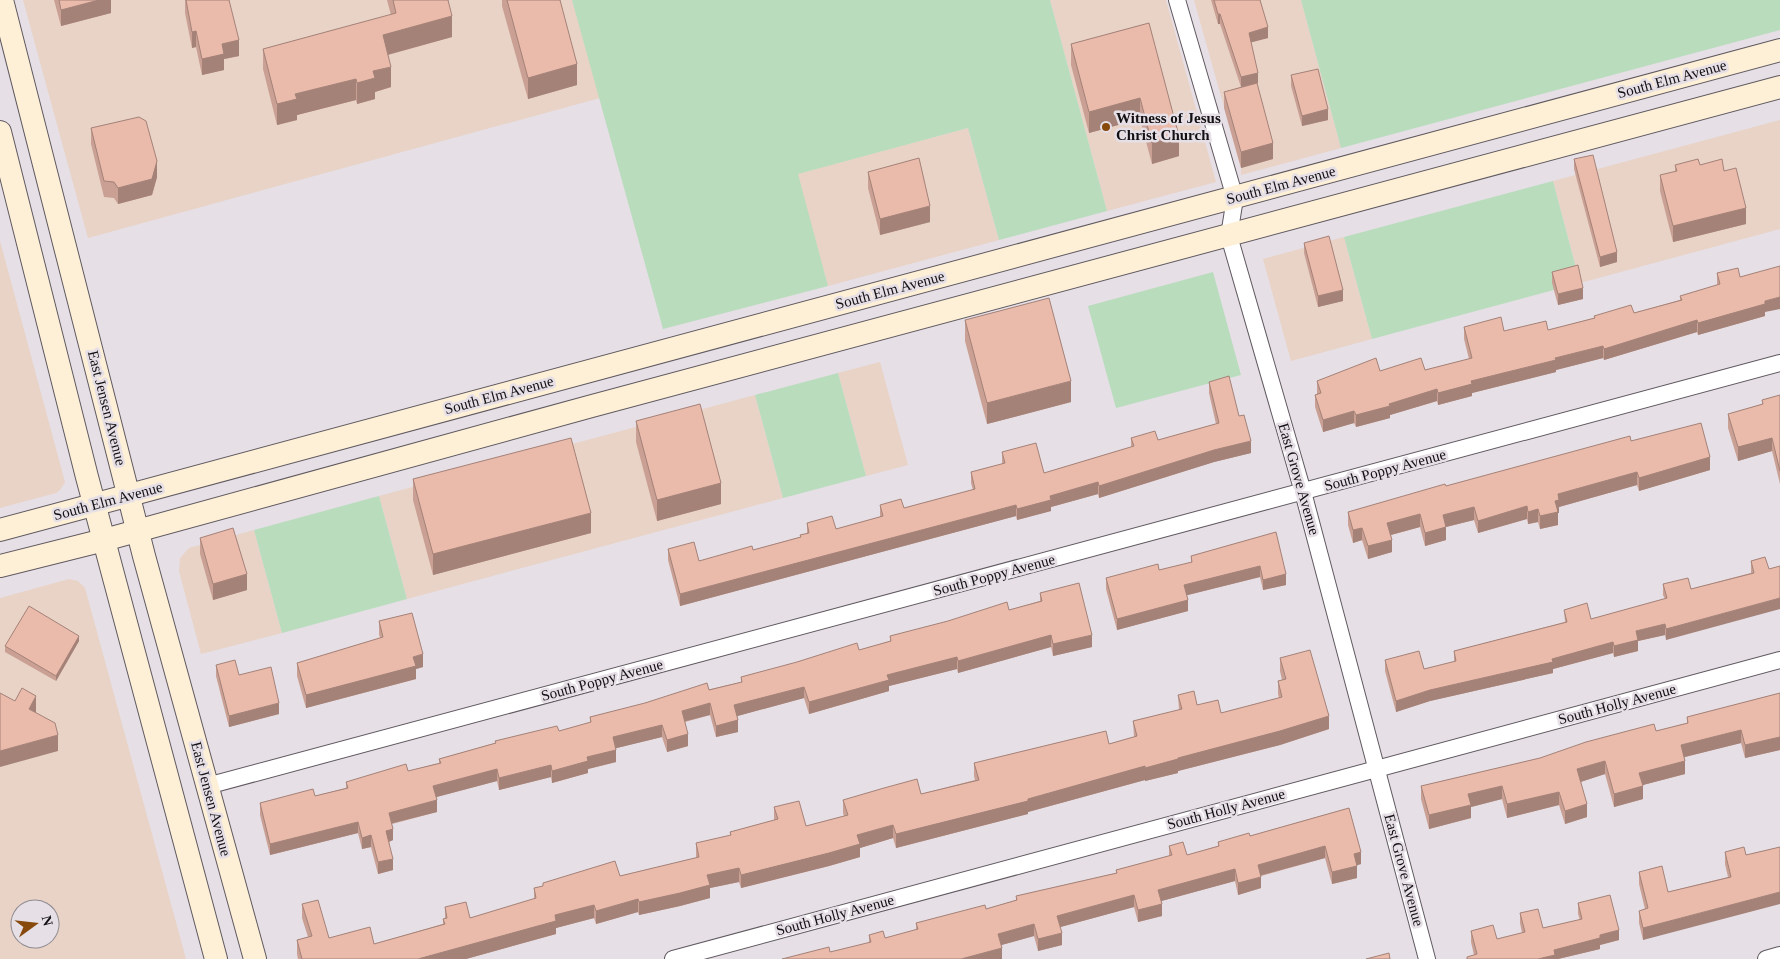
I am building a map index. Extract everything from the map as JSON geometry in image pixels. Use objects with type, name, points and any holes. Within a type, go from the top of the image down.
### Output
[{"type":"main road","name":"East Jensen Avenue","points":[[2,8],[138,531],[255,959]]},
{"type":"main road","name":"South Elm Avenue","points":[[0,530],[1780,50]]},
{"type":"main road","points":[[0,566],[138,531],[1780,87]]},
{"type":"main road","points":[[0,132],[94,504],[213,950],[234,959]]},
{"type":"street","name":"East Grove Avenue","points":[[1178,0],[1235,198],[1229,236],[1303,492],[1428,959]]},
{"type":"street","name":"South Poppy Avenue","points":[[207,786],[1780,363]]},
{"type":"street","name":"South Holly Avenue","points":[[673,959],[1780,660]]},
{"type":"street","points":[[1766,959],[1780,955]]},
{"type":"shaded area","points":[[23,0],[572,0],[600,98],[88,238]]},
{"type":"shaded area","points":[[1050,0],[1166,0],[1216,182],[1107,211]]},
{"type":"shaded area","points":[[1194,0],[1301,0],[1341,148],[1241,175],[1241,168]]},
{"type":"shaded area","points":[[1780,120],[1780,229],[1580,283],[1553,181]]},
{"type":"shaded area","points":[[968,128],[999,240],[828,286],[797,174]]},
{"type":"shaded area","points":[[1344,237],[1372,339],[1291,361],[1263,259]]},
{"type":"shaded area","points":[[0,241],[65,482],[56,493],[0,508]]},
{"type":"shaded area","points":[[880,362],[908,465],[866,476],[838,373]]},
{"type":"shaded area","points":[[755,395],[783,498],[407,599],[379,496]]},
{"type":"shaded area","points":[[254,530],[282,633],[201,654],[179,571],[180,558],[189,548]]},
{"type":"shaded area","points":[[69,579],[78,581],[85,588],[186,959],[0,959],[0,598]]},
{"type":"green space","points":[[572,0],[1050,0],[1107,211],[999,240],[968,128],[798,174],[828,286],[663,329]]},
{"type":"green space","points":[[1301,0],[1780,0],[1780,30],[1341,148]]},
{"type":"green space","points":[[1553,181],[1580,283],[1372,339],[1344,237]]},
{"type":"green space","points":[[1213,272],[1241,375],[1116,408],[1088,306]]},
{"type":"green space","points":[[838,373],[866,476],[783,498],[755,395]]},
{"type":"green space","points":[[379,496],[407,599],[282,633],[254,530]]},
{"type":"building","points":[[59,0],[99,0],[61,10]]},
{"type":"building","points":[[186,0],[229,0],[239,40],[222,44],[224,54],[202,59],[196,31],[192,32]]},
{"type":"building","points":[[393,0],[448,0],[452,16],[383,35],[391,67],[373,71],[375,78],[357,83],[356,79],[295,94],[297,99],[277,104],[263,49],[396,13]]},
{"type":"building","points":[[507,0],[560,0],[577,64],[528,78]]},
{"type":"building","points":[[1214,0],[1260,0],[1268,27],[1249,33],[1258,73],[1241,77]]},
{"type":"building","points":[[1149,23],[1179,136],[1152,143],[1140,98],[1089,112],[1071,44]]},
{"type":"building","points":[[1318,69],[1328,109],[1302,116],[1291,75]]},
{"type":"building","points":[[1257,83],[1273,143],[1241,152],[1224,92]]},
{"type":"building","points":[[139,117],[146,121],[157,161],[152,179],[118,188],[114,182],[104,181],[91,128]]},
{"type":"building","points":[[1593,155],[1617,252],[1600,257],[1574,159]]},
{"type":"building","points":[[919,158],[930,206],[880,219],[868,172]]},
{"type":"building","points":[[1698,159],[1700,165],[1722,159],[1724,171],[1736,168],[1746,208],[1673,226],[1660,175],[1677,171],[1675,165]]},
{"type":"building","points":[[1329,236],[1343,290],[1318,296],[1304,243]]},
{"type":"building","points":[[1578,265],[1583,288],[1558,294],[1552,272]]},
{"type":"building","points":[[1780,266],[1780,297],[1765,301],[1765,304],[1698,323],[1697,320],[1604,349],[1603,346],[1555,358],[1556,360],[1471,381],[1472,384],[1438,393],[1437,389],[1389,404],[1390,406],[1356,415],[1354,411],[1323,420],[1315,395],[1321,393],[1317,381],[1376,358],[1380,371],[1421,358],[1425,370],[1472,358],[1464,327],[1501,317],[1504,331],[1546,321],[1548,330],[1595,318],[1594,316],[1631,305],[1634,313],[1682,300],[1680,296],[1720,284],[1717,273],[1738,268],[1740,277]]},
{"type":"building","points":[[1049,298],[1071,381],[987,403],[965,320]]},
{"type":"building","points":[[1229,376],[1239,416],[1244,415],[1251,441],[1214,450],[1099,486],[1098,482],[1050,496],[1051,500],[1017,509],[1016,505],[680,594],[668,549],[694,542],[699,561],[752,546],[753,550],[801,537],[800,535],[809,533],[807,523],[832,516],[836,529],[883,516],[880,505],[901,499],[904,508],[975,489],[971,472],[1005,463],[1002,452],[1036,443],[1044,473],[1134,446],[1131,438],[1155,431],[1158,440],[1219,423],[1209,382]]},
{"type":"building","points":[[1780,395],[1780,471],[1772,438],[1738,447],[1728,414],[1763,404],[1762,400]]},
{"type":"building","points":[[700,404],[721,483],[657,500],[636,421]]},
{"type":"building","points":[[1701,423],[1710,457],[1639,478],[1637,472],[1558,494],[1559,500],[1555,501],[1558,512],[1540,516],[1538,509],[1528,512],[1527,506],[1478,521],[1474,507],[1443,515],[1446,527],[1425,533],[1420,514],[1387,523],[1392,540],[1368,546],[1362,528],[1353,530],[1348,512],[1445,484],[1446,486],[1630,436],[1631,441]]},
{"type":"building","points":[[571,438],[591,513],[433,554],[413,479]]},
{"type":"building","points":[[233,528],[247,574],[213,584],[200,538]]},
{"type":"building","points":[[1276,532],[1286,574],[1263,580],[1260,566],[1184,585],[1188,600],[1117,619],[1106,578],[1158,564],[1159,570],[1192,562],[1191,556]]},
{"type":"building","points":[[1765,557],[1769,569],[1780,566],[1780,598],[1666,629],[1665,624],[1636,631],[1638,640],[1614,646],[1613,642],[1552,659],[1553,662],[1430,690],[1396,701],[1385,660],[1419,651],[1424,669],[1456,661],[1454,651],[1567,622],[1564,610],[1587,603],[1591,619],[1667,598],[1663,584],[1688,578],[1691,589],[1754,573],[1751,561]]},
{"type":"building","points":[[1079,583],[1092,635],[1053,644],[1051,635],[958,661],[957,657],[887,675],[889,680],[809,702],[804,687],[734,705],[738,720],[716,726],[710,703],[682,711],[688,734],[667,740],[662,725],[613,737],[616,750],[587,757],[588,761],[552,771],[551,765],[499,778],[497,769],[433,786],[437,800],[389,813],[393,829],[386,831],[393,859],[378,862],[371,835],[362,838],[358,822],[270,844],[260,803],[313,789],[315,796],[348,788],[346,782],[406,764],[408,771],[441,763],[439,759],[496,743],[495,741],[557,726],[559,731],[591,722],[590,717],[645,703],[707,683],[709,690],[742,682],[741,677],[857,643],[859,650],[891,641],[890,636],[948,621],[1007,602],[1009,610],[1042,601],[1040,593]]},
{"type":"building","points":[[29,606],[79,636],[56,676],[5,646]]},
{"type":"building","points":[[412,613],[423,654],[413,657],[416,666],[306,695],[297,663],[383,637],[379,621]]},
{"type":"building","points":[[1310,650],[1329,716],[1028,799],[1028,801],[896,834],[893,825],[857,835],[860,844],[829,853],[741,875],[739,868],[707,875],[710,885],[680,893],[639,902],[638,899],[596,911],[594,905],[555,915],[556,921],[418,959],[302,959],[297,940],[312,936],[302,904],[318,900],[329,938],[370,927],[374,944],[445,924],[443,919],[447,918],[445,907],[466,902],[470,918],[536,898],[534,888],[543,886],[543,883],[615,861],[620,876],[699,857],[696,843],[731,835],[730,832],[778,819],[774,807],[799,801],[806,826],[848,815],[843,800],[917,779],[921,794],[979,780],[974,763],[1106,731],[1109,744],[1137,736],[1133,721],[1182,709],[1178,695],[1194,691],[1197,705],[1218,700],[1221,713],[1282,697],[1278,681],[1286,679],[1280,658]]},
{"type":"building","points":[[235,660],[239,675],[271,667],[279,703],[229,716],[216,665]]},
{"type":"building","points":[[22,688],[36,696],[29,709],[55,723],[58,735],[0,751],[0,693],[15,701]]},
{"type":"building","points":[[1780,693],[1780,737],[1745,745],[1741,730],[1681,745],[1685,761],[1639,773],[1643,786],[1614,794],[1605,761],[1577,769],[1587,804],[1565,811],[1559,792],[1507,804],[1502,786],[1468,794],[1471,805],[1429,815],[1421,786],[1540,758],[1586,742],[1654,724],[1656,731],[1688,723],[1687,717]]},
{"type":"building","points":[[1349,808],[1361,852],[1354,854],[1357,866],[1332,872],[1325,846],[1258,865],[1261,877],[1238,883],[1235,869],[1158,890],[1162,904],[1138,910],[1134,895],[1057,916],[1062,933],[1038,939],[1034,924],[998,934],[1002,948],[961,959],[782,959],[829,947],[830,952],[871,942],[869,935],[883,931],[885,938],[918,929],[916,923],[985,905],[986,909],[1017,900],[1016,896],[1117,873],[1116,870],[1172,855],[1169,846],[1183,842],[1187,855],[1219,846],[1218,842],[1249,833],[1250,836]]},
{"type":"building","points":[[1744,847],[1746,855],[1780,847],[1780,892],[1643,928],[1639,911],[1648,908],[1639,872],[1662,866],[1668,892],[1731,877],[1725,852]]},
{"type":"building","points":[[1610,895],[1619,930],[1600,935],[1600,938],[1554,950],[1555,955],[1538,959],[1467,959],[1467,957],[1477,954],[1471,931],[1493,925],[1497,939],[1525,932],[1520,913],[1538,909],[1543,928],[1582,919],[1578,903]]},
{"type":"building","points":[[1389,953],[1390,959],[1366,959]]},
{"type":"place","name":"Witness of Jesus Christ Church","points":[[1106,127]]}]
